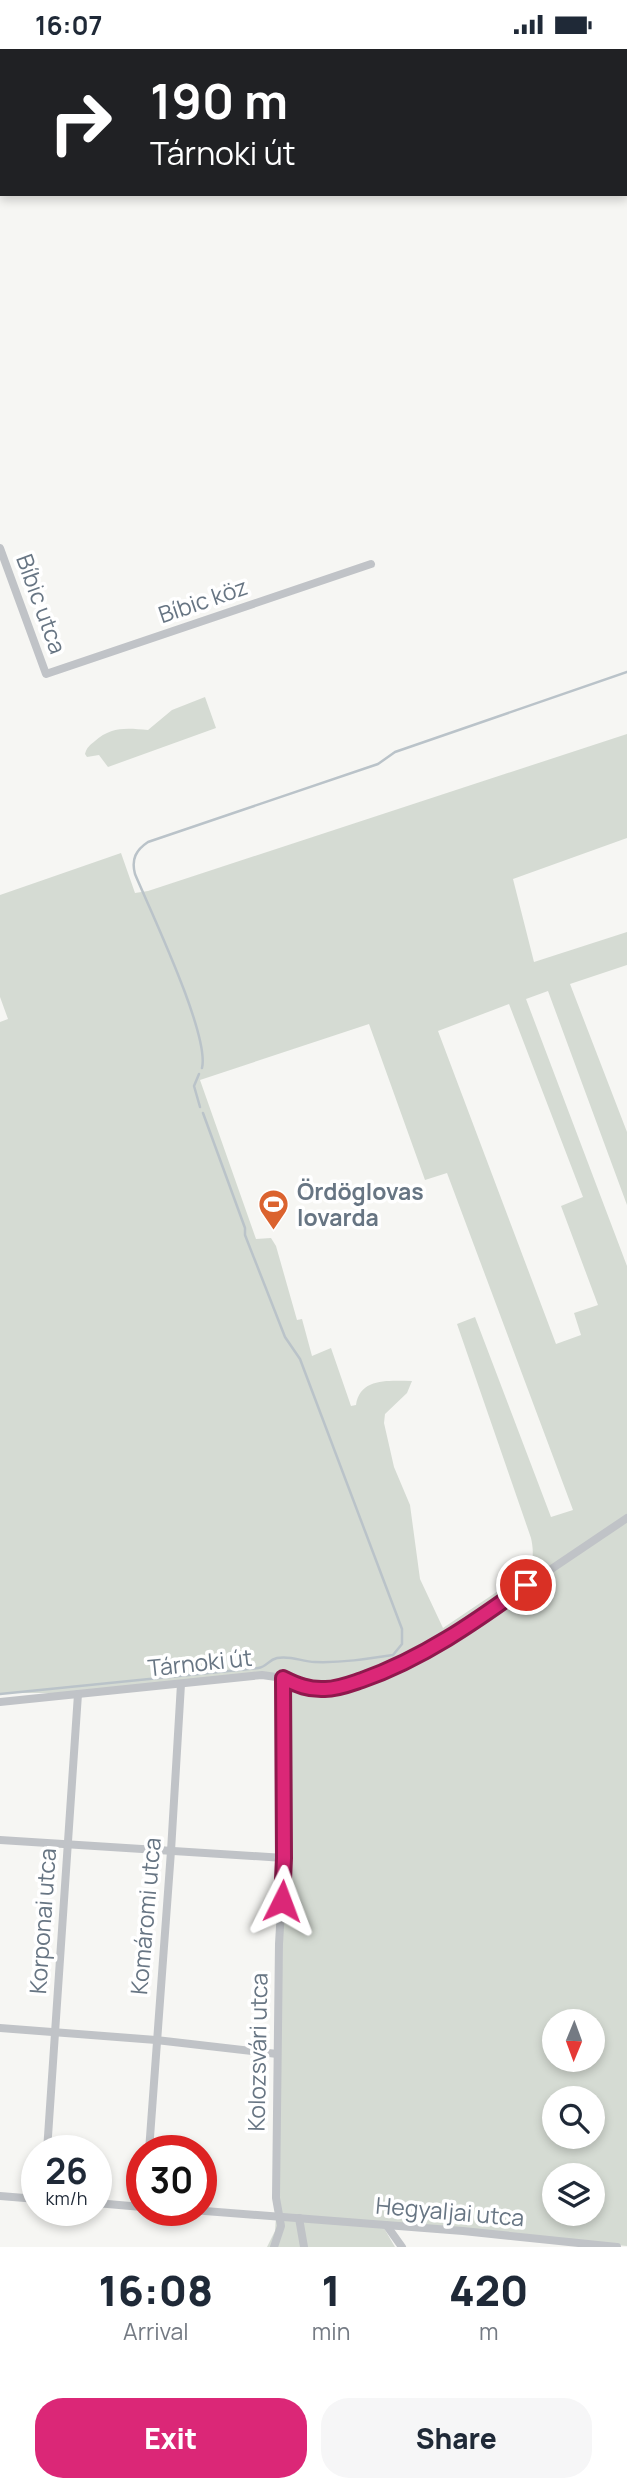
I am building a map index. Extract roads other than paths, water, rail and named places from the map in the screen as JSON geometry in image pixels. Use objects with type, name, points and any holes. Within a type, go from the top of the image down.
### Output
[{"type":"street","name":"Bíbic utca","points":[[0,548],[46,674]]},
{"type":"street","name":"Bíbic köz","points":[[46,674],[371,564]]},
{"type":"street","name":"Tárnoki út","points":[[0,1702],[262,1675],[283,1678],[299,1686],[326,1689],[343,1686],[397,1666],[452,1636],[627,1518]]},
{"type":"street","name":"Kolozsvári utca","points":[[281,2217],[276,2198],[277,2054],[284,1858],[283,1678]]},
{"type":"street","name":"Komáromi utca","points":[[150,2135],[172,1851],[181,1684]]},
{"type":"street","name":"Korponai utca","points":[[48,2135],[78,1694]]},
{"type":"street","points":[[0,1840],[284,1858]]},
{"type":"street","points":[[0,2028],[156,2039],[277,2054]]},
{"type":"street","points":[[0,2196],[21,2198]]},
{"type":"street","name":"Hegyaljai utca","points":[[217,2212],[463,2231],[509,2238],[572,2241],[617,2247]]},
{"type":"street","points":[[274,2247],[281,2217]]},
{"type":"street","points":[[299,2218],[304,2247]]},
{"type":"street","points":[[387,2226],[402,2247]]},
{"type":"street","points":[[509,2238],[516,2247]]},
{"type":"waterway","points":[[202,1068],[202,1052],[188,1002],[135,874],[134,859],[140,848],[148,842],[378,764],[395,752],[627,672]]},
{"type":"waterway","points":[[199,1074],[194,1086],[200,1107]]},
{"type":"waterway","points":[[0,1694],[258,1668],[282,1657],[315,1662],[364,1659],[393,1655],[402,1644],[402,1629],[300,1359],[285,1337],[245,1235],[245,1228],[203,1113]]},
{"type":"place","name":"Ördöglovas lovarda","points":[[274,1232]]}]
